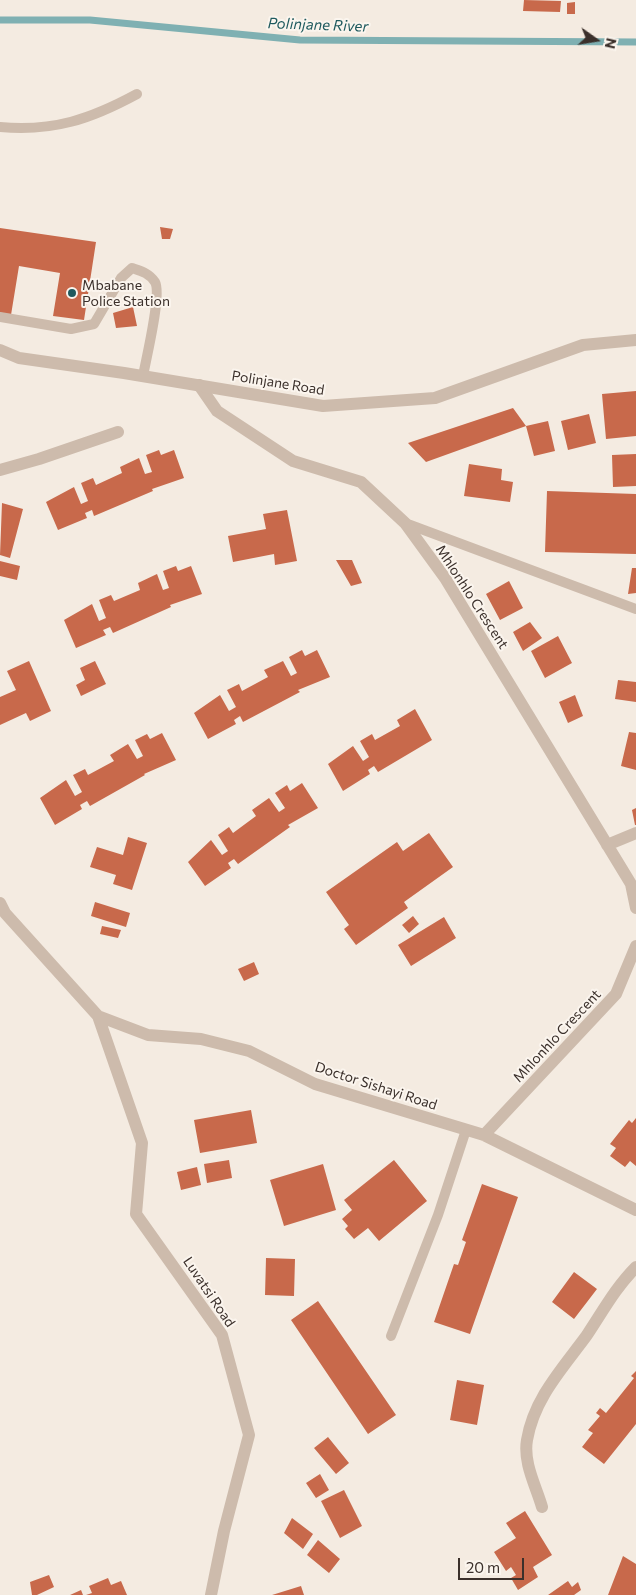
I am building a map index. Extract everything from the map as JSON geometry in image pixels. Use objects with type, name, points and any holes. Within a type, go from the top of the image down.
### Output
[{"type":"street","name":"Polinjane Road","points":[[0,350],[19,358],[143,376],[323,406],[435,398],[583,345],[636,340]]},
{"type":"street","name":"Mhlonhlo Crescent","points":[[199,385],[217,410],[293,461],[361,482],[405,523],[445,578],[631,884],[636,908]]},
{"type":"street","points":[[0,470],[39,460],[118,432]]},
{"type":"street","points":[[607,845],[636,833]]},
{"type":"street","name":"Doctor Sishayi Road","points":[[0,903],[5,913],[98,1016],[148,1035],[201,1039],[249,1051],[315,1084],[484,1135],[636,1210]]},
{"type":"street","name":"Mhlonhlo Crescent","points":[[484,1135],[616,994],[636,946]]},
{"type":"street","name":"Luvatsi Road","points":[[98,1016],[142,1143],[136,1214],[222,1335],[249,1436],[224,1531],[211,1595]]},
{"type":"street","points":[[542,1507],[531,1476],[526,1442],[535,1413],[553,1377],[586,1335],[621,1282],[636,1267]]},
{"type":"lane","points":[[0,127],[19,129],[67,124],[103,112],[137,94]]},
{"type":"lane","points":[[0,317],[71,329],[94,324],[120,278],[132,268],[147,273],[156,283],[156,301],[143,376]]},
{"type":"lane","points":[[405,523],[636,609]]},
{"type":"lane","points":[[391,1336],[438,1215],[466,1130]]},
{"type":"building","points":[[524,0],[561,1],[560,12],[523,11]]},
{"type":"building","points":[[575,2],[575,14],[567,14],[567,3]]},
{"type":"building","points":[[160,227],[173,229],[170,239],[162,239]]},
{"type":"building","name":"Mbabane Police Station","points":[[0,228],[96,242],[84,320],[53,316],[60,273],[19,266],[11,315],[0,313]]},
{"type":"building","points":[[133,307],[137,326],[116,328],[113,313]]},
{"type":"building","points":[[636,391],[636,436],[606,439],[602,394]]},
{"type":"building","points":[[513,408],[526,426],[426,462],[408,443]]},
{"type":"building","points":[[589,414],[596,443],[568,450],[561,421]]},
{"type":"building","points":[[548,421],[555,451],[534,456],[526,426]]},
{"type":"building","points":[[159,450],[161,455],[174,450],[184,478],[152,489],[153,491],[94,516],[92,510],[85,513],[87,518],[58,530],[46,502],[74,487],[81,504],[88,501],[81,483],[93,478],[96,485],[122,473],[120,467],[139,458],[145,474],[152,472],[146,455]]},
{"type":"building","points":[[636,454],[636,486],[613,487],[612,455]]},
{"type":"building","points":[[469,464],[502,469],[501,480],[513,482],[510,502],[464,496]]},
{"type":"building","points":[[547,491],[636,494],[636,554],[545,552]]},
{"type":"building","points":[[2,503],[23,509],[10,558],[0,555]]},
{"type":"building","points":[[287,510],[297,561],[275,565],[274,554],[233,562],[228,536],[266,529],[263,514]]},
{"type":"building","points":[[336,560],[352,560],[362,583],[351,586]]},
{"type":"building","points":[[0,561],[20,566],[17,580],[0,576]]},
{"type":"building","points":[[176,566],[178,571],[191,566],[202,594],[170,605],[171,607],[113,633],[110,627],[103,630],[106,635],[76,648],[64,620],[92,604],[99,621],[106,618],[99,600],[111,595],[114,601],[140,590],[138,583],[157,574],[163,590],[169,588],[163,571]]},
{"type":"building","points":[[632,568],[636,568],[636,593],[628,594]]},
{"type":"building","points":[[509,581],[523,608],[500,620],[486,594]]},
{"type":"building","points":[[530,622],[542,638],[523,651],[513,632]]},
{"type":"building","points":[[558,636],[572,663],[545,678],[531,651]]},
{"type":"building","points":[[302,650],[305,656],[317,650],[330,677],[298,690],[300,692],[243,722],[240,716],[234,720],[236,724],[208,739],[194,713],[220,695],[229,711],[236,707],[227,690],[239,684],[242,691],[268,677],[264,670],[283,661],[291,676],[297,673],[289,657]]},
{"type":"building","points":[[29,661],[51,711],[30,721],[26,713],[0,725],[0,697],[16,690],[7,671]]},
{"type":"building","points":[[95,661],[106,684],[81,696],[76,685],[85,680],[80,668]]},
{"type":"building","points":[[618,680],[636,682],[636,702],[615,699]]},
{"type":"building","points":[[575,695],[583,716],[568,723],[559,702]]},
{"type":"building","points":[[415,709],[432,740],[378,772],[374,766],[368,770],[370,774],[343,791],[328,764],[353,746],[363,761],[369,757],[360,741],[372,734],[375,740],[400,726],[397,720]]},
{"type":"building","points":[[629,732],[636,733],[636,770],[621,766]]},
{"type":"building","points":[[162,733],[176,760],[144,774],[90,806],[87,801],[80,805],[82,809],[55,825],[40,798],[66,780],[75,796],[82,792],[73,775],[85,769],[88,775],[114,761],[110,755],[128,744],[137,759],[143,756],[135,740],[147,734],[150,739]]},
{"type":"building","points":[[302,783],[318,808],[288,825],[290,827],[238,864],[234,859],[228,863],[231,868],[205,886],[188,862],[211,840],[222,855],[228,851],[218,835],[229,827],[233,833],[256,816],[252,810],[269,798],[279,812],[285,808],[275,793],[287,785],[290,791]]},
{"type":"building","points":[[636,808],[636,825],[635,825],[632,810]]},
{"type":"building","points":[[429,833],[453,867],[404,902],[408,908],[356,945],[344,929],[349,925],[326,892],[397,842],[403,851]]},
{"type":"building","points":[[128,837],[147,843],[132,890],[113,884],[116,875],[90,867],[97,847],[123,855]]},
{"type":"building","points":[[95,902],[130,913],[126,927],[91,916]]},
{"type":"building","points":[[413,916],[419,924],[409,933],[402,925]]},
{"type":"building","points":[[444,917],[456,938],[411,966],[398,945]]},
{"type":"building","points":[[102,926],[121,930],[118,938],[100,934]]},
{"type":"building","points":[[254,962],[259,974],[244,981],[238,969]]},
{"type":"building","points":[[251,1110],[257,1143],[200,1153],[194,1120]]},
{"type":"building","points":[[636,1118],[636,1166],[630,1161],[625,1167],[610,1156],[616,1148],[610,1144],[629,1120],[632,1123]]},
{"type":"building","points":[[229,1160],[232,1178],[207,1183],[204,1164]]},
{"type":"building","points":[[394,1160],[427,1201],[379,1241],[368,1228],[354,1239],[345,1229],[348,1226],[342,1219],[352,1210],[344,1200]]},
{"type":"building","points":[[323,1164],[336,1210],[284,1226],[270,1180]]},
{"type":"building","points":[[197,1167],[201,1185],[181,1190],[177,1172]]},
{"type":"building","points":[[482,1184],[518,1197],[470,1334],[434,1322],[454,1264],[458,1265],[466,1242],[462,1240]]},
{"type":"building","points":[[266,1258],[295,1259],[294,1296],[265,1295]]},
{"type":"building","points":[[574,1272],[597,1289],[574,1319],[552,1302]]},
{"type":"building","points":[[318,1301],[396,1415],[368,1434],[291,1320]]},
{"type":"building","points":[[636,1371],[636,1424],[604,1464],[582,1447],[593,1433],[588,1430],[600,1416],[596,1413],[600,1408],[606,1413],[634,1378],[631,1376]]},
{"type":"building","points":[[457,1380],[484,1385],[477,1425],[450,1420]]},
{"type":"building","points":[[328,1437],[349,1463],[336,1474],[314,1448]]},
{"type":"building","points":[[320,1474],[329,1490],[316,1498],[306,1483]]},
{"type":"building","points":[[344,1490],[362,1526],[340,1538],[321,1501]]},
{"type":"building","points":[[525,1511],[552,1555],[533,1567],[538,1577],[518,1590],[511,1578],[516,1575],[511,1567],[506,1571],[494,1552],[516,1538],[506,1523]]},
{"type":"building","points":[[292,1518],[313,1534],[303,1549],[284,1533]]},
{"type":"building","points":[[318,1540],[340,1559],[329,1573],[307,1555]]},
{"type":"building","points":[[623,1556],[636,1564],[636,1595],[608,1595]]},
{"type":"building","points":[[49,1575],[54,1587],[37,1595],[32,1595],[30,1582]]},
{"type":"building","points":[[108,1578],[111,1585],[121,1581],[127,1595],[86,1595],[92,1593],[89,1586]]},
{"type":"building","points":[[568,1581],[572,1587],[578,1582],[581,1590],[574,1595],[548,1595]]},
{"type":"building","points":[[301,1586],[304,1595],[272,1595]]},
{"type":"building","points":[[81,1590],[83,1595],[70,1595]]},
{"type":"waterway","name":"Polinjane River","points":[[0,20],[90,20],[300,40],[636,42]]},
{"type":"place","name":"Mbabane Police Station","points":[[72,293]]}]
